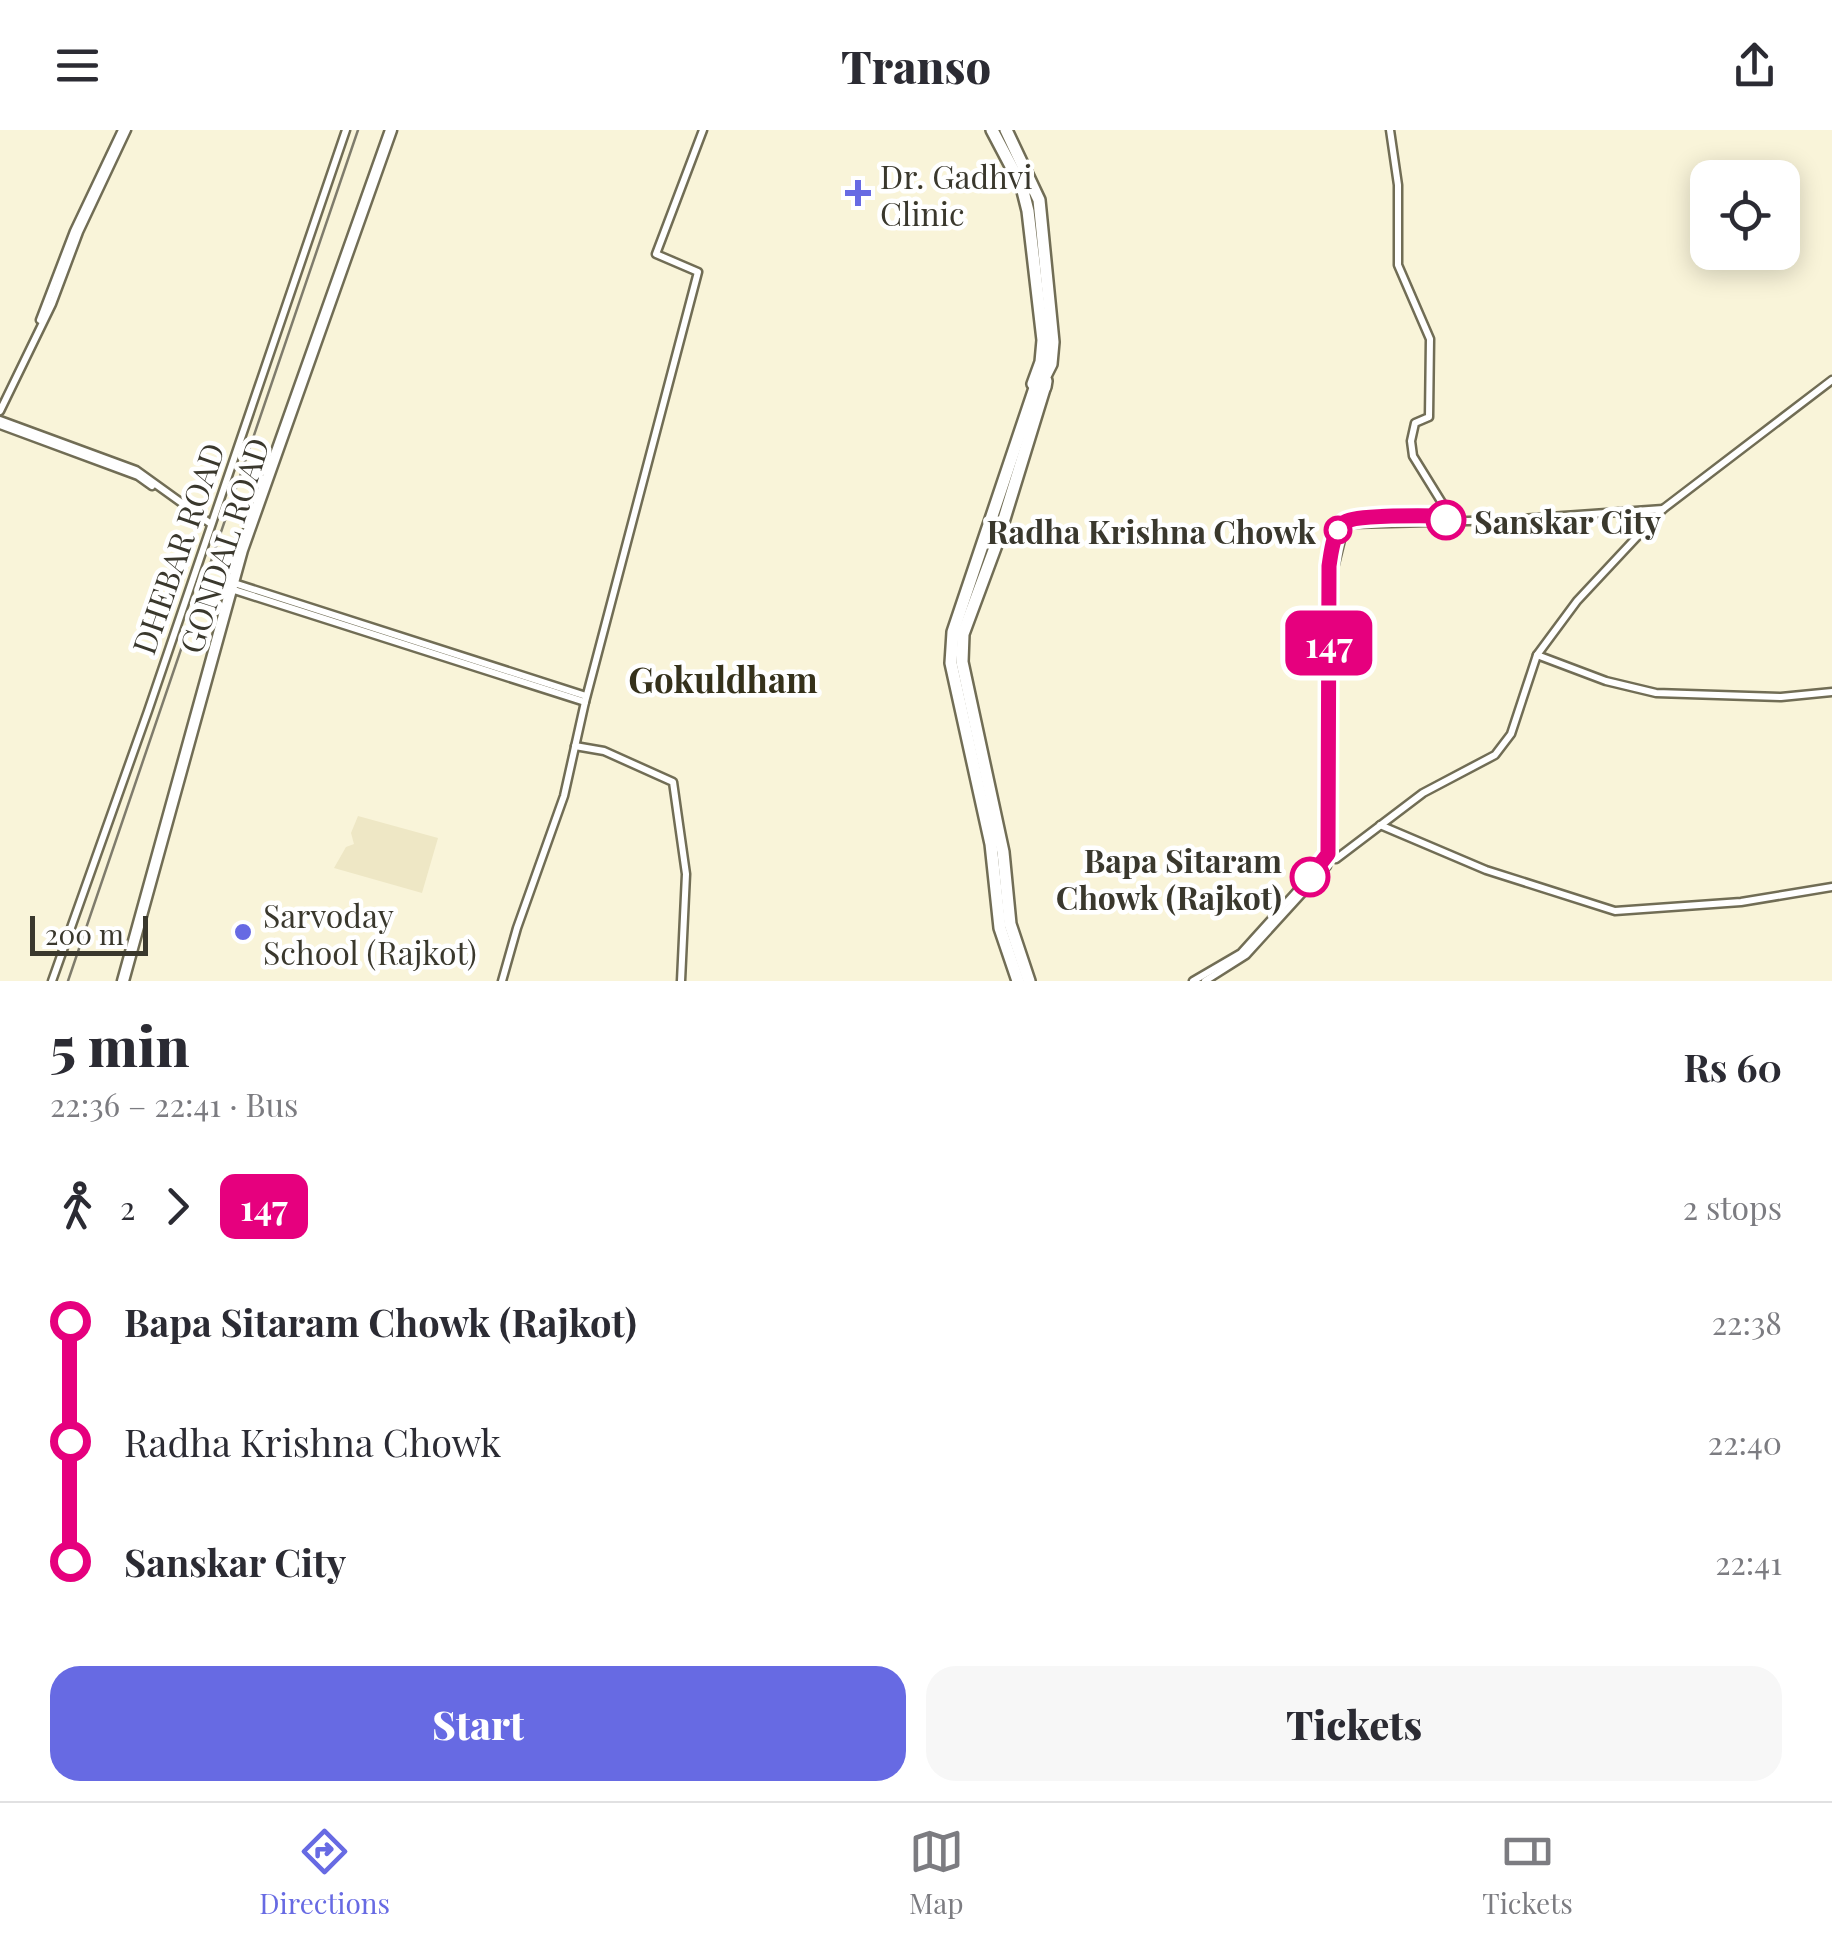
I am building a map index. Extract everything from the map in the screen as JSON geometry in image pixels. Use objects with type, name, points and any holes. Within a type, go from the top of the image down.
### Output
[{"type":"highway","points":[[992,130],[1022,187],[1028,211],[1043,340],[1040,383],[953,632],[951,662],[968,713],[1015,981]]},
{"type":"highway","points":[[1006,130],[1039,200],[1053,349],[1049,372],[1040,383]]},
{"type":"highway","points":[[1008,936],[1032,981]]},
{"type":"main road","name":"GONDAL ROAD","points":[[126,981],[234,587],[368,211],[393,130]]},
{"type":"main road","name":"GONDAL ROAD","points":[[234,587],[393,130]]},
{"type":"main road","points":[[1015,981],[995,928],[994,905],[1002,893],[1012,900],[1018,937],[1032,981]]},
{"type":"street","points":[[0,402],[29,346],[74,231],[124,130]]},
{"type":"street","points":[[0,411],[52,304],[124,130]]},
{"type":"street","name":"DHEBAR ROAD","points":[[52,981],[346,130]]},
{"type":"street","points":[[502,981],[554,828],[698,272],[656,254],[703,130]]},
{"type":"street","points":[[1390,130],[1398,185],[1396,256],[1403,279],[1426,322],[1432,350],[1429,417],[1415,423],[1411,451],[1451,518]]},
{"type":"street","points":[[1194,981],[1242,953],[1338,851],[1346,850],[1434,786],[1478,766],[1501,749],[1513,730],[1537,655],[1560,620],[1625,547],[1663,508],[1832,380]]},
{"type":"street","points":[[0,423],[136,470],[211,526]]},
{"type":"street","points":[[1204,981],[1238,962],[1330,858],[1334,568],[1342,532],[1351,524],[1663,508]]},
{"type":"street","points":[[234,587],[585,699]]},
{"type":"street","points":[[1537,655],[1628,687],[1665,694],[1781,697],[1832,692]]},
{"type":"street","points":[[575,746],[604,751],[674,782],[686,874],[681,981]]},
{"type":"street","points":[[1380,825],[1486,870],[1614,911],[1756,900],[1832,887]]},
{"type":"shaded area","points":[[358,816],[438,838],[422,893],[334,868],[346,847],[354,844],[351,833]]},
{"type":"railway","points":[[68,981],[358,130]]},
{"type":"bus line","name":"147","points":[[1310,877],[1328,854],[1329,566],[1338,530],[1349,520],[1428,516],[1449,516],[1452,520],[1446,520]]},
{"type":"place","name":"Dr. Gadhvi Clinic","points":[[858,193]]},
{"type":"place","name":"Sanskar City","points":[[1446,520]]},
{"type":"place","name":"Radha Krishna Chowk","points":[[1338,530]]},
{"type":"place","name":"Bapa Sitaram Chowk (Rajkot)","points":[[1310,877]]},
{"type":"place","name":"Sarvoday School (Rajkot)","points":[[243,932]]},
{"type":"district","name":"Gokuldham","points":[[723,678]]}]
